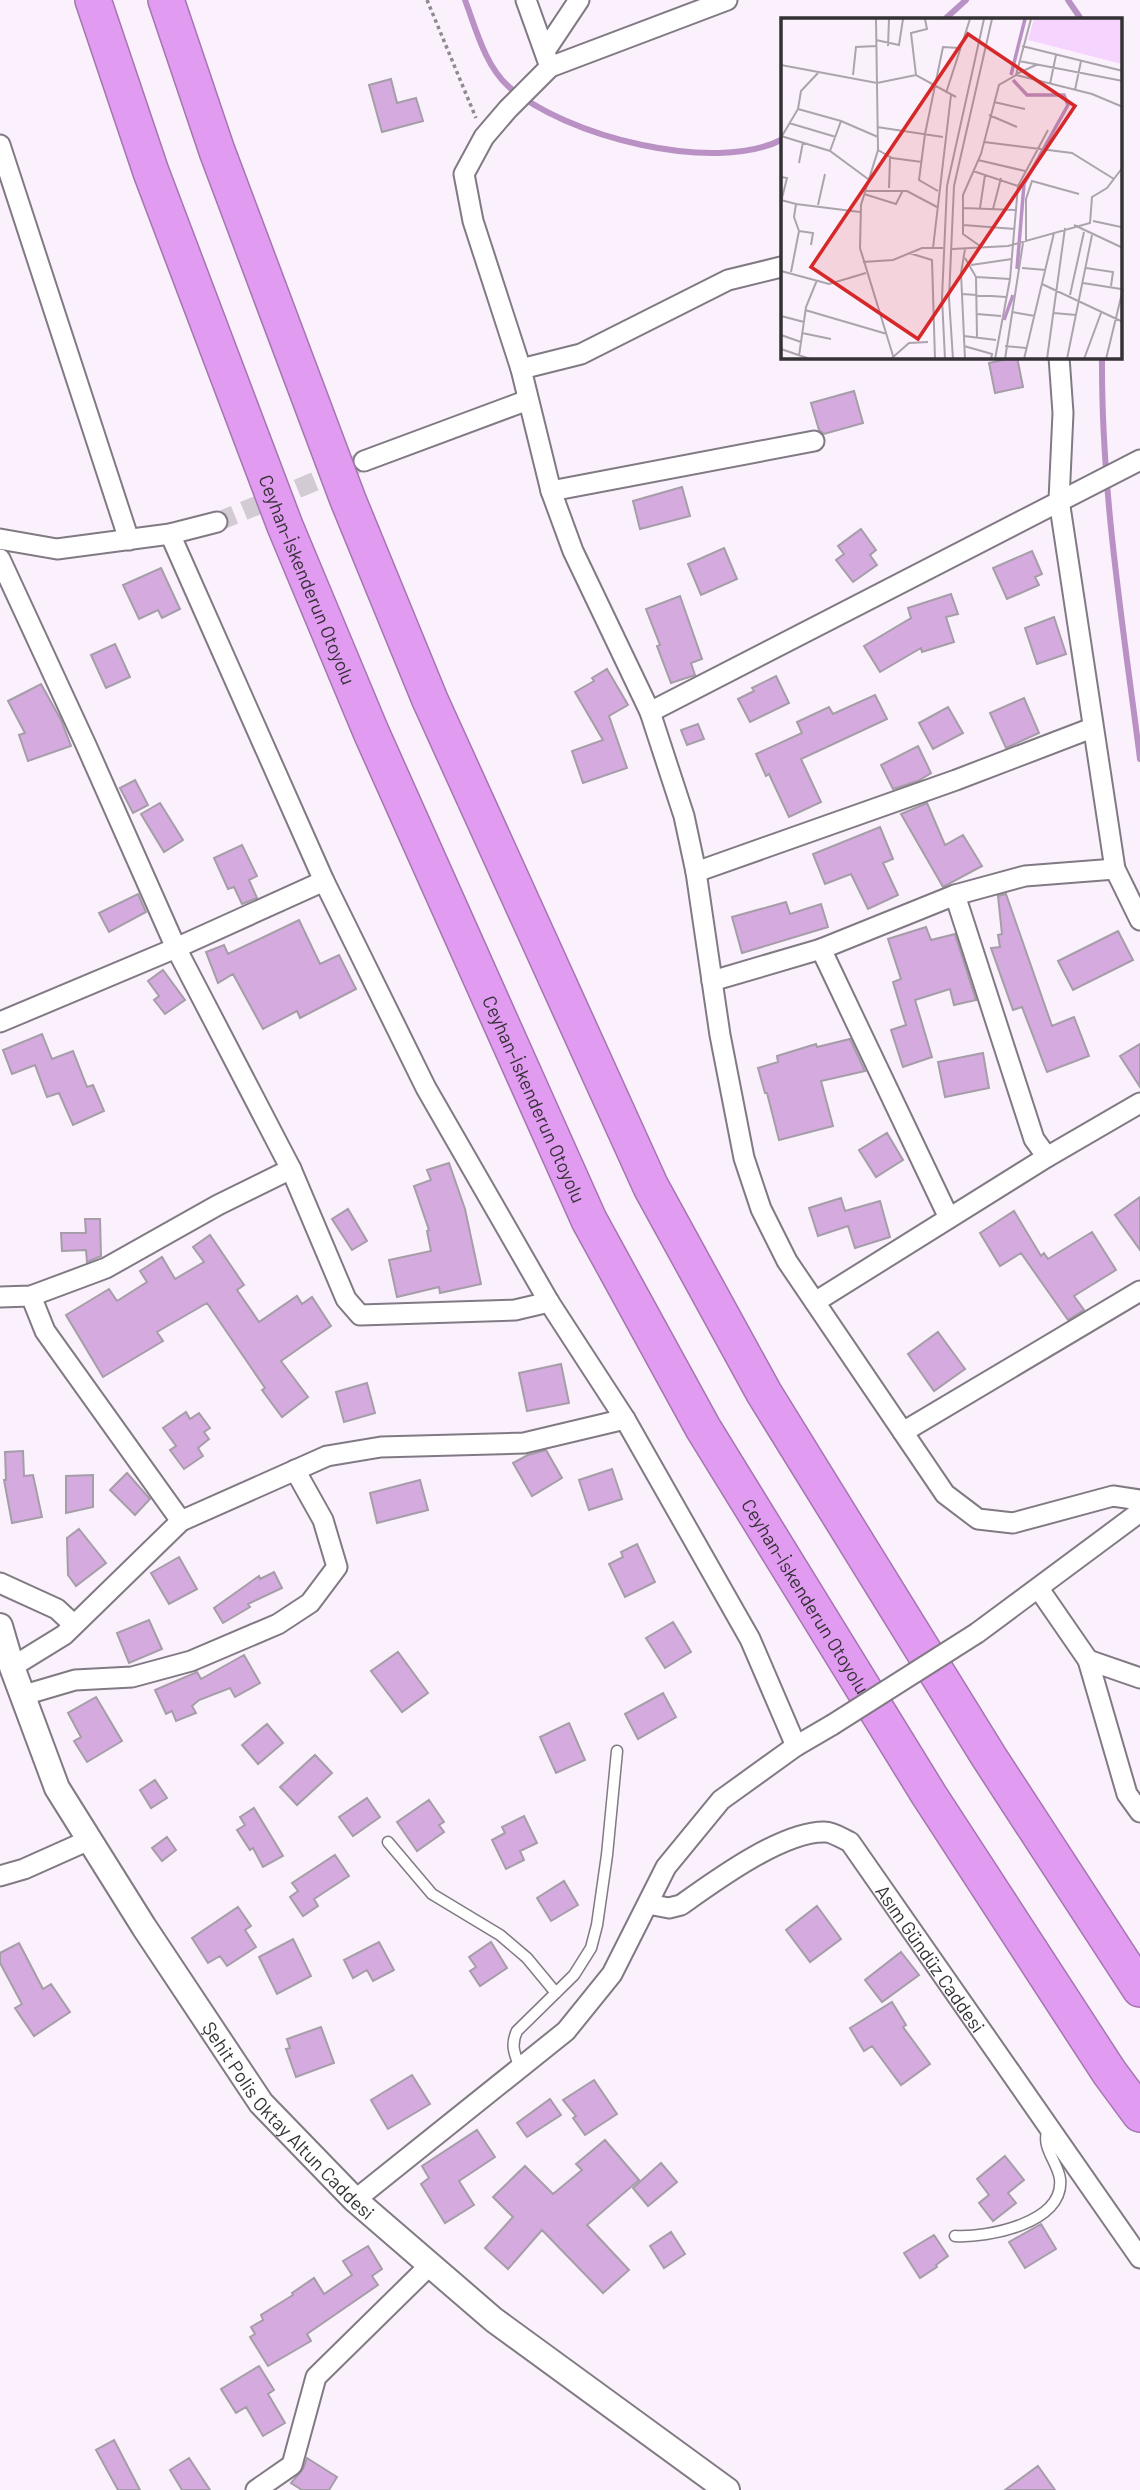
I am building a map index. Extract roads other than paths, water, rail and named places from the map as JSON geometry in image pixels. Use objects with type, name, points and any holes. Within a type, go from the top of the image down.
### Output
[{"type":"highway","name":"Ceyhan-İskenderun Otoyolu","points":[[93,0],[151,172],[285,526],[370,732],[589,1220],[732,1476],[929,1795],[1109,2072],[1140,2114]]},
{"type":"highway","points":[[166,0],[217,151],[348,500],[430,700],[651,1187],[771,1405],[989,1757],[1140,1989]]},
{"type":"street","points":[[526,0],[547,59]]},
{"type":"street","points":[[579,0],[532,83],[484,137],[464,174],[472,221],[520,369],[551,491],[573,551],[650,712],[684,816],[696,872],[712,981],[744,1158],[761,1209],[787,1261],[945,1494],[978,1519],[1013,1523],[1113,1496],[1140,1500]]},
{"type":"street","points":[[547,59],[727,0]]},
{"type":"street","points":[[0,145],[129,540]]},
{"type":"street","points":[[520,369],[581,354],[728,280],[780,267]]},
{"type":"street","points":[[1059,359],[1063,413],[1059,500],[1115,869],[1140,919]]},
{"type":"street","points":[[364,461],[528,400]]},
{"type":"street","points":[[551,491],[814,441]]},
{"type":"street","points":[[650,712],[1132,464]]},
{"type":"street","points":[[0,539],[57,549],[170,534],[218,522]]},
{"type":"street","points":[[170,534],[324,881],[426,1088],[549,1302],[625,1419],[750,1639],[796,1746]]},
{"type":"street","points":[[0,559],[177,948],[291,1169],[346,1299],[360,1315],[515,1310],[549,1302]]},
{"type":"street","points":[[696,872],[956,780],[1092,728]]},
{"type":"street","points":[[712,981],[821,949],[955,895],[1025,876],[1115,869]]},
{"type":"street","points":[[0,1021],[177,948],[324,881]]},
{"type":"street","points":[[955,895],[1034,1139],[1047,1157]]},
{"type":"street","points":[[821,949],[949,1218]]},
{"type":"street","points":[[815,1302],[1140,1102]]},
{"type":"street","points":[[0,1297],[31,1296],[106,1268],[218,1205],[291,1169]]},
{"type":"street","points":[[903,1432],[1140,1291]]},
{"type":"street","points":[[31,1296],[45,1331],[181,1521]]},
{"type":"street","points":[[12,1667],[64,1635],[181,1521],[327,1456],[381,1447],[524,1443],[625,1419]]},
{"type":"street","points":[[24,1695],[75,1680],[132,1677],[191,1661],[278,1624],[310,1603],[337,1567],[323,1520],[295,1470]]},
{"type":"street","points":[[355,2200],[566,2031],[612,1974],[666,1867],[721,1800],[796,1746],[977,1633],[1140,1512]]},
{"type":"street","points":[[0,1583],[57,1609],[74,1623]]},
{"type":"street","points":[[1039,1589],[1088,1660],[1127,1794],[1140,1812]]},
{"type":"street","name":"Şehit Polis Oktay Altun Caddesi","points":[[0,1626],[12,1667],[57,1788],[144,1927],[261,2103],[355,2200],[494,2320],[727,2490]]},
{"type":"street","points":[[1088,1660],[1140,1678]]},
{"type":"street","name":"Asım Gündüz Caddesi","points":[[648,1904],[669,1908],[681,1905],[760,1854],[799,1835],[828,1831],[850,1842],[1140,2258]]},
{"type":"street","points":[[0,1876],[24,1869],[89,1840]]},
{"type":"street","points":[[257,2490],[292,2465],[316,2376],[430,2265]]},
{"type":"lane","points":[[520,2068],[513,2049],[517,2031],[584,1962],[594,1937],[607,1855],[617,1751]]},
{"type":"lane","points":[[388,1842],[432,1894],[500,1935],[527,1958],[556,1993]]},
{"type":"lane","points":[[956,2236],[983,2236],[1009,2231],[1054,2204],[1060,2192],[1060,2178],[1046,2145],[1049,2128]]},
{"type":"waterway","points":[[465,0],[482,46],[500,77],[533,104],[565,120],[641,145],[681,151],[719,153],[754,149],[781,140]]},
{"type":"waterway","points":[[946,18],[966,0]]},
{"type":"waterway","points":[[1068,0],[1080,18]]},
{"type":"waterway","points":[[1102,359],[1109,508],[1140,759]]},
{"type":"tunnel","points":[[217,522],[364,461]]}]
